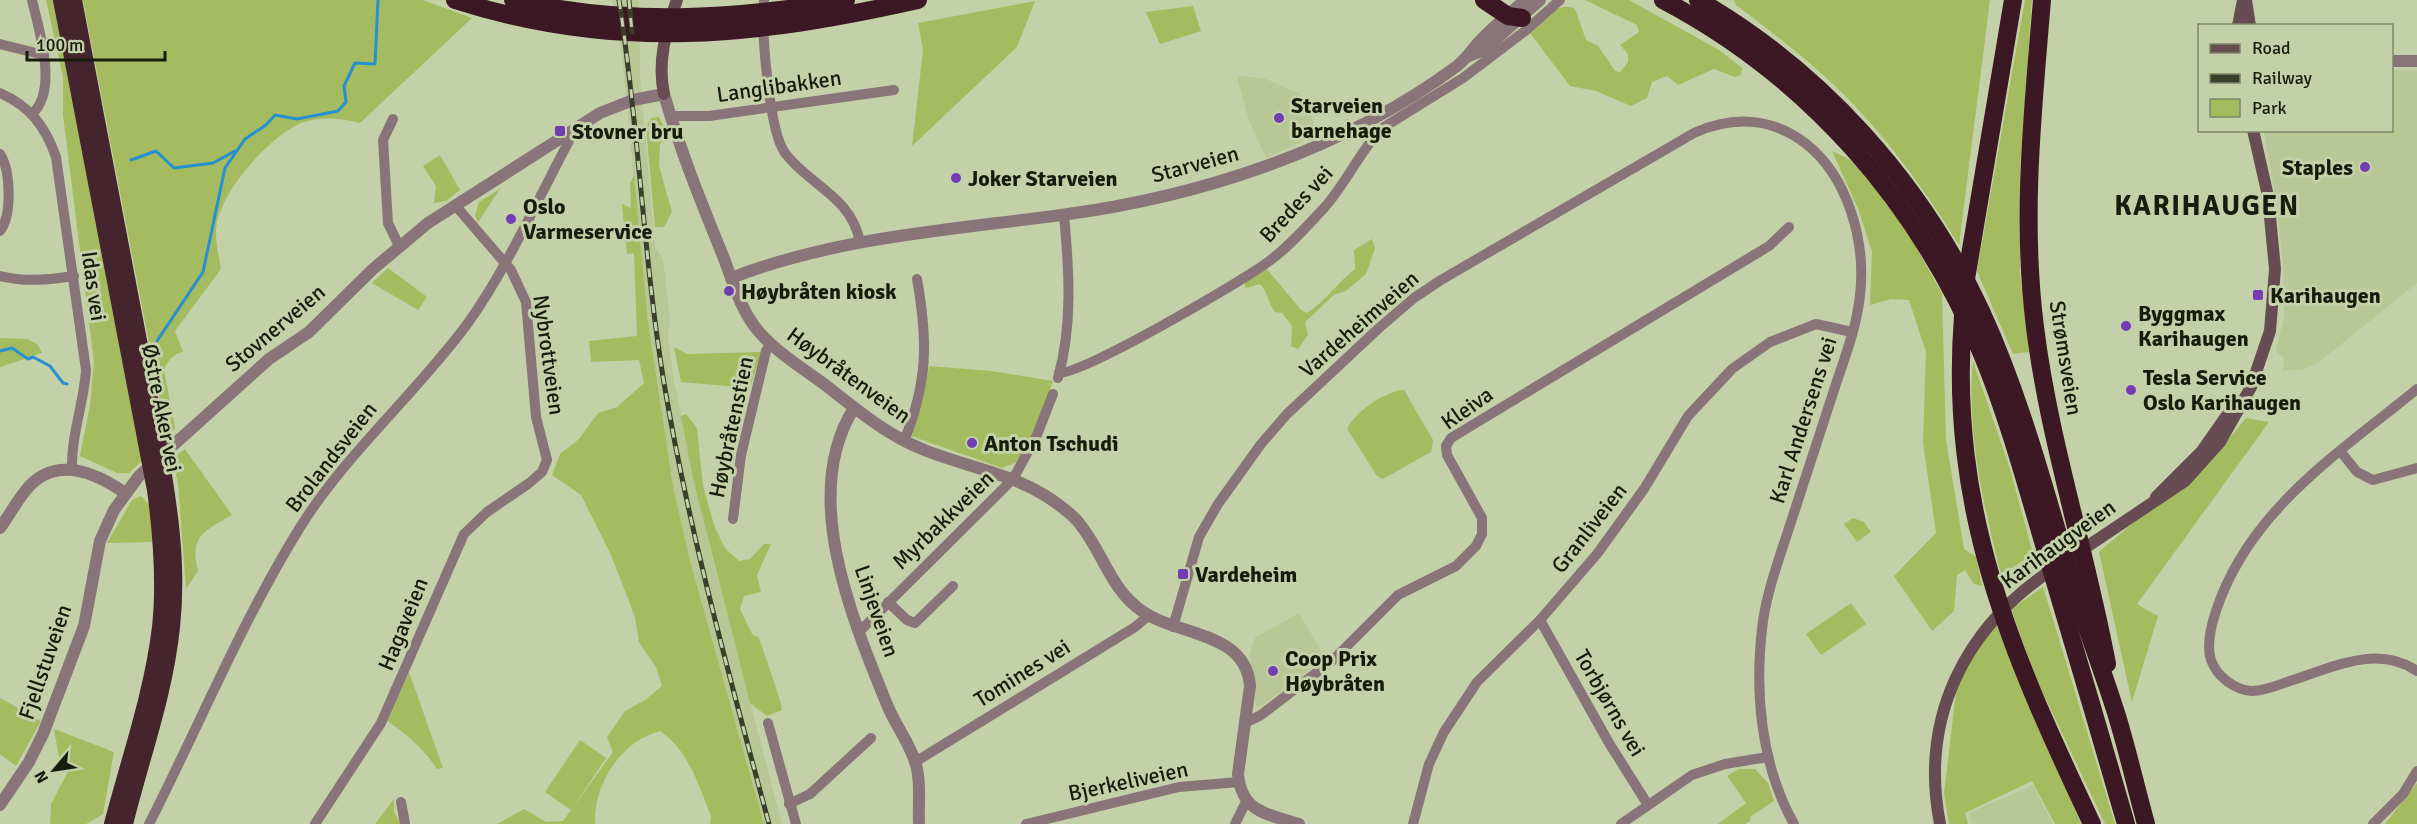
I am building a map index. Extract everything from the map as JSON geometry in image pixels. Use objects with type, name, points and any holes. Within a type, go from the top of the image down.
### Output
[{"type":"highway","name":"Østre Aker vei","points":[[61,0],[153,480],[162,556],[161,610],[154,662],[112,824]]},
{"type":"highway","name":"Østre Aker vei","points":[[74,0],[162,459],[174,556],[173,610],[167,657],[125,824]]},
{"type":"highway","points":[[455,0],[532,21],[686,27],[795,25],[918,0]]},
{"type":"highway","points":[[513,0],[587,22]]},
{"type":"highway","points":[[686,27],[846,0]]},
{"type":"highway","points":[[1484,0],[1515,17]]},
{"type":"highway","points":[[1663,0],[1737,45],[1812,105],[1883,182],[1919,233],[1941,270],[1983,356],[2074,590],[2117,716],[2146,824]]},
{"type":"highway","points":[[1698,0],[1754,36],[1824,93],[1895,171],[1944,242],[1988,326],[2008,377],[2048,528]]},
{"type":"highway","points":[[2013,0],[1965,284],[1960,364],[1961,422],[1966,470],[1976,525],[1989,574],[2013,645],[2048,730],[2092,824]]},
{"type":"highway","name":"Strømsveien","points":[[2043,1],[2029,167],[2030,280],[2043,380],[2072,512],[2074,590]]},
{"type":"highway","points":[[2074,590],[2126,824]]},
{"type":"main road","name":"Høybråtenveien","points":[[664,94],[661,81],[663,50],[677,0]]},
{"type":"main road","points":[[2238,24],[2244,0]]},
{"type":"main road","points":[[2244,0],[2250,24]]},
{"type":"main road","name":"Karihaugveien","points":[[1940,824],[1934,778],[1939,729],[1953,682],[1975,643],[2007,605],[2034,582],[2185,481],[2220,442],[2252,387],[2265,350],[2274,303],[2275,251],[2268,196],[2260,170],[2253,132]]},
{"type":"street","points":[[32,0],[44,55],[44,96],[33,114]]},
{"type":"street","points":[[764,0],[766,52],[772,107],[783,150],[848,210],[857,227],[860,242]]},
{"type":"street","name":"Starveien","points":[[1515,17],[1525,0]]},
{"type":"street","name":"Starveien","points":[[732,278],[804,253],[860,242],[1064,215],[1200,186],[1285,159],[1348,130],[1406,99],[1469,56],[1478,42],[1540,0]]},
{"type":"street","name":"Bredes vei","points":[[1064,215],[1069,301],[1059,376],[1179,315],[1270,260],[1325,206],[1349,178],[1376,135],[1384,127],[1463,78],[1525,31],[1560,0]]},
{"type":"street","points":[[0,44],[44,55]]},
{"type":"street","points":[[2393,61],[2417,61]]},
{"type":"street","name":"Langlibakken","points":[[670,116],[682,114],[695,117],[894,90]]},
{"type":"street","name":"Idas vei","points":[[0,93],[33,114],[47,132],[56,157],[86,370],[85,396],[74,438],[72,469]]},
{"type":"street","name":"Stovnerveien","points":[[125,493],[139,476],[172,445],[270,359],[309,332],[399,246],[455,206],[600,113],[643,97],[664,94]]},
{"type":"street","name":"Høybråtenveien","points":[[664,94],[685,163],[732,278],[753,324],[771,344],[854,408],[904,441],[1013,479],[1041,493],[1075,518],[1120,591],[1148,616],[1214,640],[1240,659],[1249,679],[1247,722],[1239,782]]},
{"type":"street","points":[[393,119],[383,140],[389,229],[399,246]]},
{"type":"street","name":"Karl Andersens vei","points":[[1703,129],[1739,121],[1768,124],[1794,135],[1823,162],[1848,204],[1858,239],[1861,285],[1852,332],[1777,564],[1764,614],[1759,686],[1768,757],[1780,795],[1794,824]]},
{"type":"street","name":"Vardeheimveien","points":[[1173,627],[1195,547],[1207,522],[1261,444],[1308,394],[1389,319],[1428,288],[1703,129]]},
{"type":"street","name":"Brolandsveien","points":[[149,824],[255,608],[299,529],[346,462],[414,388],[468,322],[505,263],[569,141],[566,133]]},
{"type":"street","points":[[0,154],[9,177],[8,199],[0,231]]},
{"type":"street","name":"Nybrottveien","points":[[455,206],[505,263],[517,281],[528,311],[536,417],[547,460]]},
{"type":"street","name":"Kleiva","points":[[1247,722],[1262,715],[1333,660],[1398,595],[1456,566],[1476,546],[1482,534],[1482,518],[1447,455],[1446,446],[1451,438],[1769,246],[1788,227]]},
{"type":"street","points":[[0,276],[40,282],[74,276]]},
{"type":"street","points":[[904,441],[920,399],[926,352],[917,279]]},
{"type":"street","name":"Granliveien","points":[[1413,824],[1429,764],[1444,732],[1477,682],[1540,620],[1597,554],[1634,504],[1688,416],[1732,369],[1770,342],[1805,326],[1825,324],[1852,332]]},
{"type":"street","name":"Høybråtenstien","points":[[733,519],[741,455],[766,351],[771,344]]},
{"type":"street","points":[[2417,389],[2279,505],[2249,542],[2231,573],[2217,608],[2209,642],[2211,661],[2225,680],[2250,691],[2268,689],[2374,657],[2399,661],[2417,671]]},
{"type":"street","name":"Myrbakkveien","points":[[860,631],[1013,479],[1037,435],[1053,394]]},
{"type":"street","name":"Linjeveien","points":[[854,408],[839,439],[831,510],[838,562],[860,631],[889,708],[915,762],[919,824]]},
{"type":"street","points":[[2342,452],[2361,475],[2373,480],[2417,468]]},
{"type":"street","name":"Hagaveien","points":[[318,823],[381,723],[464,534],[487,512],[542,472],[547,460]]},
{"type":"street","points":[[0,528],[32,483],[48,473],[72,469],[93,474],[125,493]]},
{"type":"street","name":"Fjellstuveien","points":[[0,805],[29,762],[69,671],[84,626],[100,541],[125,493]]},
{"type":"street","points":[[888,602],[907,620],[915,623],[953,586]]},
{"type":"street","name":"Tomines vei","points":[[915,762],[1135,627],[1148,616]]},
{"type":"street","name":"Torbjørns vei","points":[[1540,620],[1609,743],[1648,804]]},
{"type":"street","points":[[768,723],[796,824]]},
{"type":"street","points":[[789,804],[810,794],[871,738]]},
{"type":"street","points":[[1621,824],[1698,772],[1735,762],[1768,757]]},
{"type":"street","points":[[2373,824],[2403,794],[2417,771]]},
{"type":"street","points":[[1239,782],[1247,800],[1263,814],[1299,824]]},
{"type":"street","name":"Bjerkeliveien","points":[[1026,824],[1179,787],[1239,782]]},
{"type":"street","points":[[1235,824],[1247,800]]},
{"type":"street","points":[[401,802],[405,824]]},
{"type":"shaded area","points":[[612,0],[639,0],[640,75],[655,247],[663,259],[670,319],[668,336],[674,381],[711,553],[782,824],[764,824],[690,561],[673,486],[648,322],[622,56]]},
{"type":"shaded area","points":[[2393,70],[2417,70],[2417,283],[2319,362],[2304,369],[2283,371],[2284,358],[2276,351],[2284,316],[2283,263],[2277,207],[2264,132],[2393,132]]},
{"type":"shaded area","name":"Starveien barnehage","points":[[1237,77],[1266,79],[1300,94],[1319,134],[1266,158],[1249,121]]},
{"type":"shaded area","points":[[1299,613],[1325,658],[1263,705],[1256,707],[1249,656],[1255,638]]},
{"type":"shaded area","points":[[2033,785],[2053,824],[1972,824],[1969,813]]},
{"type":"green space","points":[[46,0],[55,0],[143,460],[129,473],[117,473],[80,456],[90,405],[94,362],[63,115],[63,77]]},
{"type":"green space","points":[[83,0],[423,0],[472,18],[360,123],[330,118],[301,123],[274,141],[246,169],[234,185],[218,218],[216,232],[221,269],[175,331],[183,352],[171,358],[164,370],[175,428],[167,436]]},
{"type":"green space","points":[[1585,0],[1629,0],[1719,50],[1742,68],[1741,75],[1735,77],[1714,69],[1678,85],[1667,76],[1652,82],[1647,98],[1631,106],[1596,91],[1570,86],[1530,33],[1556,9],[1568,7],[1575,9],[1586,40],[1598,46],[1615,71],[1620,72],[1628,62],[1628,54],[1620,45],[1639,32],[1637,25]]},
{"type":"green space","points":[[1734,0],[1990,0],[1959,245],[1916,181],[1868,120],[1821,73],[1736,5]]},
{"type":"green space","points":[[2025,0],[2032,0],[2020,169],[2020,274],[2029,352],[2013,354],[1977,271]]},
{"type":"green space","points":[[1035,1],[1017,47],[912,146],[923,50],[918,23]]},
{"type":"green space","points":[[1193,6],[1201,31],[1160,44],[1146,12]]},
{"type":"green space","points":[[659,117],[667,134],[660,144],[659,166],[672,212],[664,227],[655,227],[646,127],[651,118]]},
{"type":"green space","points":[[1832,151],[1849,159],[1898,213],[1942,294],[1946,440],[1964,549],[1976,557],[1982,586],[1974,584],[1965,570],[1957,575],[1954,611],[1932,631],[1894,576],[1936,533],[1923,443],[1926,352],[1909,300],[1891,299],[1870,305],[1872,252],[1859,211]]},
{"type":"green space","points":[[440,155],[460,190],[446,201],[434,203],[436,186],[423,166]]},
{"type":"green space","points":[[634,175],[648,322],[673,486],[690,561],[764,824],[710,824],[711,816],[692,769],[678,748],[660,731],[633,744],[612,767],[599,794],[595,824],[497,824],[524,809],[546,822],[563,821],[571,810],[545,792],[580,740],[606,758],[572,809],[613,752],[607,737],[625,711],[645,700],[662,686],[656,667],[639,642],[635,617],[611,555],[581,495],[552,475],[560,454],[579,439],[598,413],[617,407],[644,383],[639,360],[591,362],[589,341],[637,336],[634,253],[627,254],[622,204],[631,208],[630,184]]},
{"type":"green space","points":[[500,189],[478,222],[475,215],[479,202]]},
{"type":"green space","points":[[1372,239],[1375,248],[1366,274],[1346,291],[1335,294],[1305,322],[1308,335],[1298,349],[1291,346],[1292,326],[1282,313],[1275,312],[1260,284],[1246,288],[1244,281],[1266,268],[1301,310],[1307,313],[1355,269],[1354,250]]},
{"type":"green space","points":[[388,268],[427,297],[418,310],[372,283]]},
{"type":"green space","points":[[0,338],[27,339],[37,344],[42,353],[0,367]]},
{"type":"green space","points":[[674,347],[687,354],[761,352],[750,388],[681,382]]},
{"type":"green space","points":[[1973,361],[2010,469],[2033,554],[2001,575],[1983,496],[1974,442],[1971,388]]},
{"type":"green space","points":[[929,366],[991,371],[1053,381],[1038,423],[1017,462],[1002,468],[911,436],[923,400]]},
{"type":"green space","points":[[1404,390],[1433,440],[1431,452],[1383,479],[1377,476],[1347,429],[1351,422],[1371,404],[1388,394]]},
{"type":"green space","points":[[686,414],[697,428],[703,486],[715,528],[725,548],[739,561],[750,559],[764,544],[771,544],[757,575],[761,592],[744,596],[740,609],[752,634],[759,638],[781,706],[782,710],[767,716],[750,703],[694,483],[681,416]]},
{"type":"green space","points":[[2246,418],[2269,422],[2137,604],[2158,616],[2132,702],[2099,552],[2224,445]]},
{"type":"green space","points":[[185,449],[232,515],[201,535],[196,549],[198,571],[186,589],[178,483],[172,459]]},
{"type":"green space","points":[[141,496],[149,505],[153,542],[107,543],[132,500]]},
{"type":"green space","points":[[1853,518],[1864,522],[1871,532],[1857,542],[1844,524]]},
{"type":"green space","points":[[2043,587],[2115,824],[2105,824],[2036,678],[2011,609]]},
{"type":"green space","points":[[1851,603],[1866,624],[1821,655],[1806,634]]},
{"type":"green space","points":[[1995,622],[2081,824],[2055,824],[2032,781],[1965,813],[1968,824],[1949,824],[1944,794],[1957,683]]},
{"type":"green space","points":[[409,672],[443,768],[437,769],[415,742],[387,721]]},
{"type":"green space","points":[[0,698],[41,721],[16,766],[0,754]]},
{"type":"green space","points":[[54,729],[114,752],[103,814],[86,824],[50,824],[51,804],[71,766],[59,758]]},
{"type":"green space","points":[[1739,769],[1755,769],[1768,783],[1774,801],[1751,816],[1750,821],[1745,824],[1718,824],[1746,803],[1727,776]]},
{"type":"green space","points":[[2417,783],[2417,824],[2385,824]]},
{"type":"green space","points":[[394,799],[394,812],[401,824],[375,824]]},
{"type":"waterway","points":[[157,341],[203,272],[225,168],[245,139],[266,125],[275,115],[297,119],[338,111],[346,102],[344,86],[355,63],[375,64],[378,0]]},
{"type":"waterway","points":[[131,160],[156,151],[174,168],[213,163],[235,151]]},
{"type":"waterway","points":[[0,351],[12,348],[28,359],[33,357],[50,366],[63,383],[67,384]]},
{"type":"railway","points":[[619,0],[632,96],[657,335],[674,439],[711,605],[769,824]]},
{"type":"railway","points":[[629,0],[632,32]]},
{"type":"place","name":"Starveien barnehage","points":[[1279,118]]},
{"type":"place","name":"Stovner bru","points":[[560,131]]},
{"type":"place","name":"Staples","points":[[2365,167]]},
{"type":"place","name":"Joker Starveien","points":[[956,178]]},
{"type":"place","name":"Oslo Varmeservice","points":[[511,219]]},
{"type":"place","name":"Høybråten kiosk","points":[[729,291]]},
{"type":"place","name":"Karihaugen","points":[[2258,295]]},
{"type":"place","name":"Byggmax Karihaugen","points":[[2126,326]]},
{"type":"place","name":"Tesla Service Oslo Karihaugen","points":[[2131,390]]},
{"type":"place","name":"Anton Tschudi","points":[[972,443]]},
{"type":"place","name":"Vardeheim","points":[[1183,574]]},
{"type":"place","name":"Coop Prix Høybråten","points":[[1273,671]]},
{"type":"district","name":"KARIHAUGEN","points":[[2207,206]]}]
